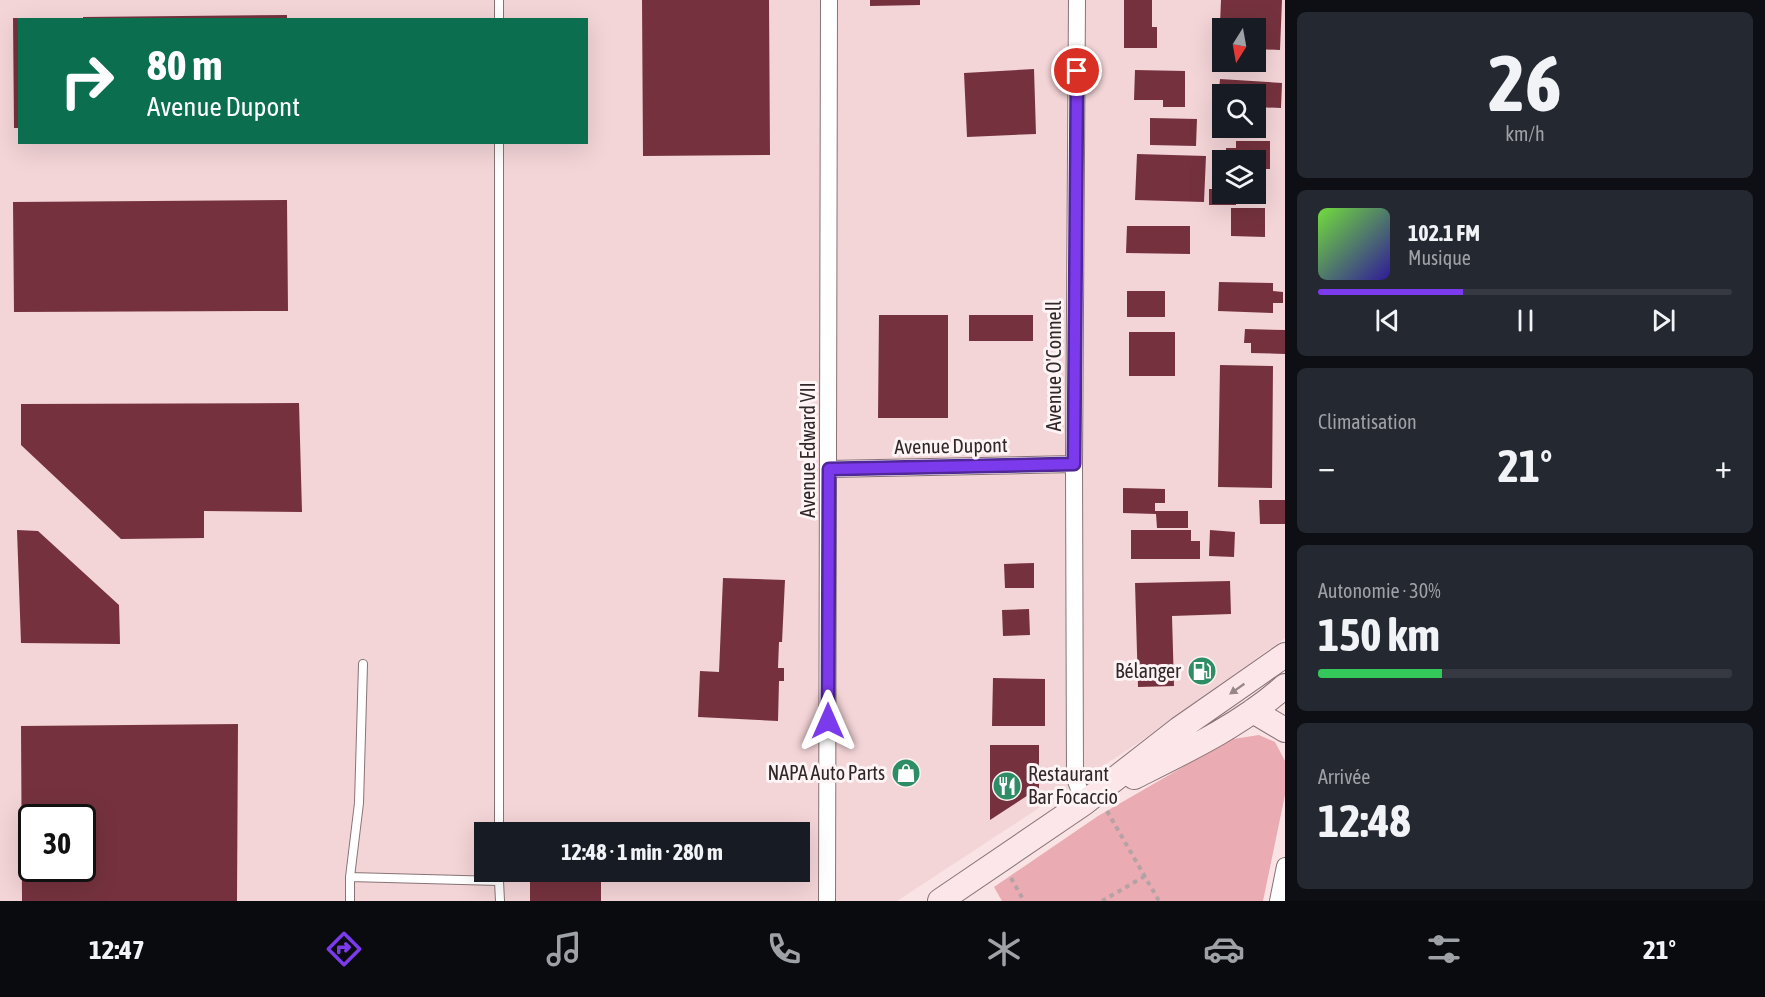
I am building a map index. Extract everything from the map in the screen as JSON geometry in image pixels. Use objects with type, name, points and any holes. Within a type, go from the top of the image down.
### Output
[{"type":"main road","points":[[940,901],[1084,803],[1179,729],[1285,656]]},
{"type":"main road","points":[[1084,803],[1193,747],[1253,711],[1285,686]]},
{"type":"main road","points":[[1253,711],[1285,730]]},
{"type":"street","name":"Avenue Edward VII","points":[[827,901],[829,0]]},
{"type":"street","name":"Avenue O'Connell","points":[[1077,0],[1074,464],[1076,778],[1084,803]]},
{"type":"street","name":"Avenue Dupont","points":[[829,469],[1074,464]]},
{"type":"street","points":[[1278,900],[1285,866]]},
{"type":"lane","points":[[499,0],[499,18]]},
{"type":"lane","points":[[499,144],[499,822]]},
{"type":"lane","points":[[350,901],[350,878],[359,803],[363,664]]},
{"type":"lane","points":[[350,878],[474,881]]},
{"type":"lane","points":[[499,882],[500,901]]},
{"type":"path","points":[[1107,811],[1159,901]]},
{"type":"path","points":[[1102,901],[1145,876]]},
{"type":"path","points":[[1010,877],[1024,901]]},
{"type":"shaded area","points":[[0,0],[1285,0],[1285,638],[1138,743],[897,901],[0,901]]},
{"type":"shaded area","points":[[1259,735],[1275,742],[1285,761],[1285,795],[1263,901],[1002,901],[994,887],[1098,816],[1221,745],[1233,739]]},
{"type":"building","points":[[642,0],[769,0],[770,155],[643,156]]},
{"type":"building","points":[[870,0],[920,0],[920,5],[870,6]]},
{"type":"building","points":[[1124,0],[1152,0],[1152,27],[1157,27],[1157,48],[1124,48]]},
{"type":"building","points":[[1221,0],[1282,0],[1280,50],[1266,49],[1266,18],[1220,18]]},
{"type":"building","points":[[287,15],[287,18],[83,17]]},
{"type":"building","points":[[13,18],[18,18],[18,128],[14,128]]},
{"type":"building","points":[[1034,69],[1036,134],[967,137],[964,73]]},
{"type":"building","points":[[1135,70],[1185,71],[1185,107],[1163,107],[1163,100],[1134,100]]},
{"type":"building","points":[[1220,79],[1282,83],[1281,108],[1266,107],[1266,84],[1220,84]]},
{"type":"building","points":[[1150,118],[1197,119],[1196,146],[1150,145]]},
{"type":"building","points":[[1236,141],[1270,141],[1270,169],[1266,169],[1266,150],[1226,150],[1226,148],[1236,148]]},
{"type":"building","points":[[1137,154],[1206,156],[1204,202],[1135,200]]},
{"type":"building","points":[[1209,189],[1212,189],[1212,204],[1236,204],[1236,205],[1209,205]]},
{"type":"building","points":[[287,200],[288,311],[14,312],[13,202]]},
{"type":"building","points":[[1231,208],[1265,208],[1265,237],[1231,236]]},
{"type":"building","points":[[1127,226],[1190,226],[1190,254],[1126,253]]},
{"type":"building","points":[[1219,282],[1273,283],[1273,291],[1283,292],[1283,303],[1273,303],[1273,313],[1218,311]]},
{"type":"building","points":[[1127,291],[1165,291],[1165,317],[1127,317]]},
{"type":"building","points":[[879,315],[948,315],[948,418],[878,418]]},
{"type":"building","points":[[969,315],[1033,315],[1033,341],[969,341]]},
{"type":"building","points":[[1245,329],[1285,330],[1285,354],[1251,353],[1251,343],[1244,343]]},
{"type":"building","points":[[1129,332],[1175,332],[1175,376],[1129,376]]},
{"type":"building","points":[[1220,365],[1273,366],[1272,488],[1218,487]]},
{"type":"building","points":[[299,403],[302,512],[204,511],[204,538],[121,539],[21,445],[21,404]]},
{"type":"building","points":[[1123,488],[1165,489],[1165,503],[1155,503],[1155,511],[1188,511],[1188,528],[1157,528],[1156,514],[1123,513]]},
{"type":"building","points":[[1259,500],[1285,500],[1285,524],[1260,524]]},
{"type":"building","points":[[17,530],[38,531],[119,605],[120,644],[21,643]]},
{"type":"building","points":[[1131,530],[1191,530],[1191,541],[1200,541],[1200,559],[1131,559]]},
{"type":"building","points":[[1210,530],[1235,532],[1234,557],[1209,556]]},
{"type":"building","points":[[1034,563],[1034,588],[1005,588],[1004,564]]},
{"type":"building","points":[[723,578],[785,580],[782,642],[779,642],[778,668],[784,668],[784,681],[779,681],[778,721],[698,717],[700,671],[719,672]]},
{"type":"building","points":[[1230,581],[1231,614],[1172,616],[1174,686],[1138,687],[1135,583]]},
{"type":"building","points":[[1029,609],[1030,635],[1003,636],[1002,610]]},
{"type":"building","points":[[993,678],[1045,679],[1045,726],[992,726]]},
{"type":"building","points":[[238,724],[237,901],[22,901],[22,882],[96,882],[96,804],[21,804],[21,726]]},
{"type":"building","points":[[990,745],[1039,745],[1039,788],[990,820]]},
{"type":"building","points":[[530,882],[601,882],[601,901],[530,901]]},
{"type":"place","name":"Bélanger","points":[[1202,671]]},
{"type":"place","name":"NAPA Auto Parts","points":[[906,773]]},
{"type":"place","name":"Restaurant Bar Focaccio","points":[[1007,786]]},
{"type":"route","points":[[828,721],[829,469],[1074,464],[1077,71]]}]
